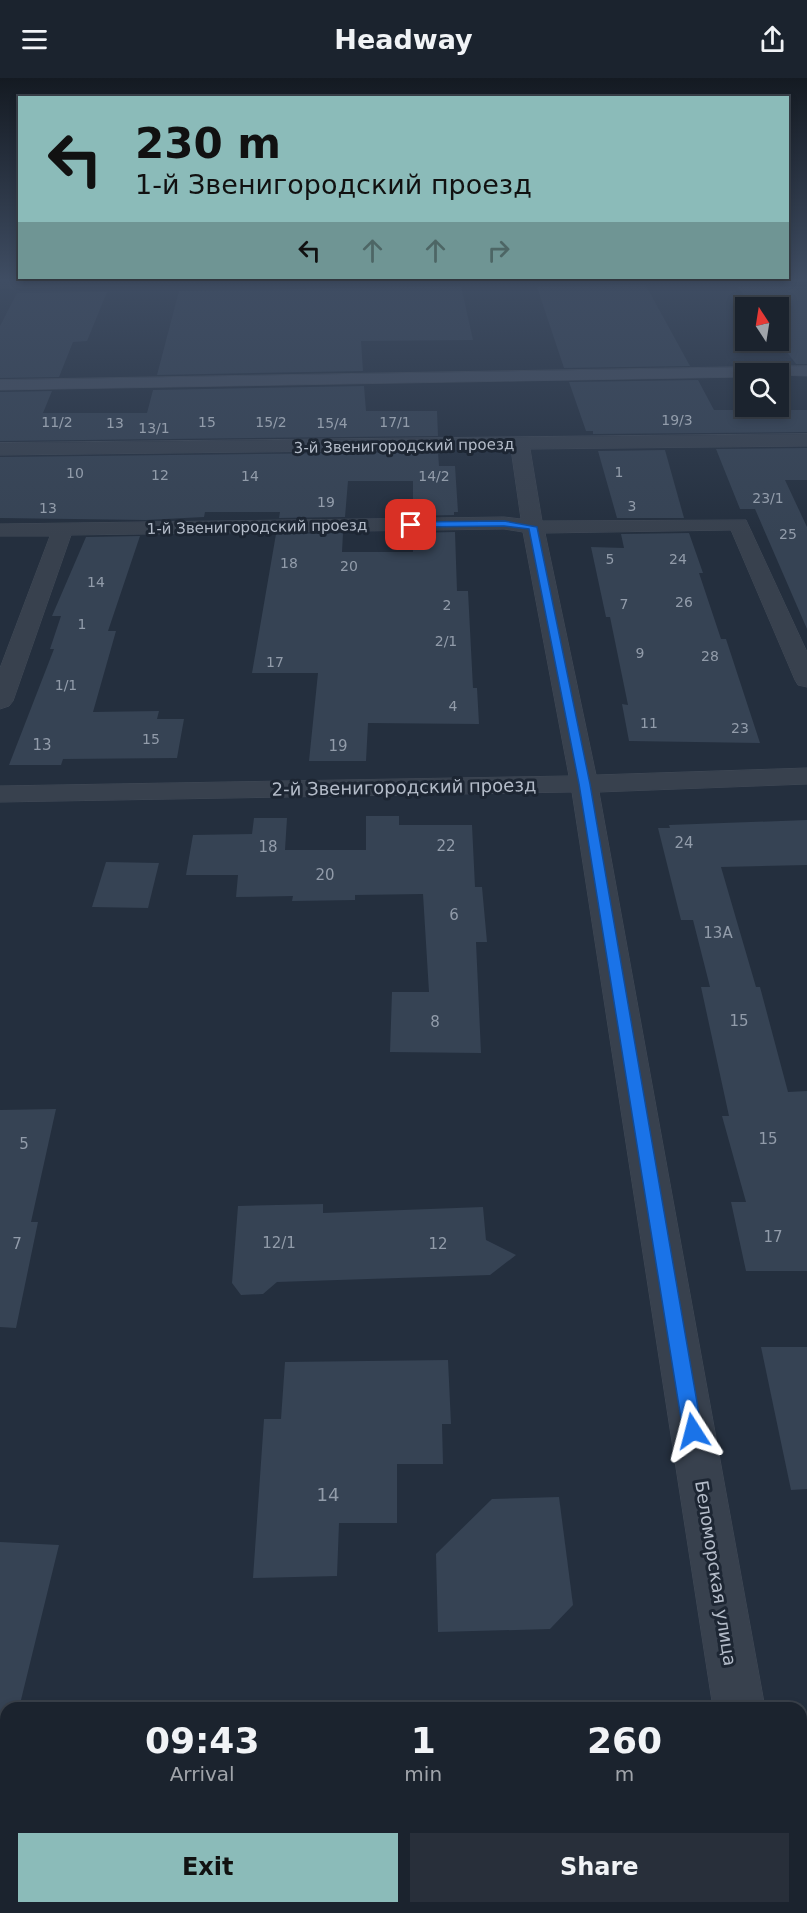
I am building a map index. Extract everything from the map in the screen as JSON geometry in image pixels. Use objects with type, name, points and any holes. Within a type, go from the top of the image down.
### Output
[{"type":"street","points":[[0,386],[807,371]]},
{"type":"street","name":"3-й Звенигородский проезд","points":[[0,449],[807,440]]},
{"type":"street","name":"Беломорская улица","points":[[520,444],[533,527],[585,784],[738,1702]]},
{"type":"street","name":"1-й Звенигородский проезд","points":[[0,530],[504,523],[533,527],[739,524],[807,680]]},
{"type":"street","points":[[0,701],[63,529]]},
{"type":"street","name":"2-й Звенигородский проезд","points":[[0,794],[585,784],[807,776]]},
{"type":"building","points":[[0,366],[64,366],[59,377],[0,378]]},
{"type":"building","points":[[159,366],[363,366],[363,371],[157,375]]},
{"type":"building","points":[[563,366],[690,366],[564,368]]},
{"type":"building","points":[[698,380],[714,410],[735,410],[735,417],[789,417],[789,410],[807,410],[807,432],[593,434],[593,431],[586,431],[569,382]]},
{"type":"building","points":[[364,386],[366,411],[437,411],[438,436],[0,441],[0,392],[52,391],[43,413],[147,413],[153,390]]},
{"type":"building","points":[[807,448],[807,480],[785,480],[807,527],[807,629],[755,509],[740,509],[716,449]]},
{"type":"building","points":[[665,450],[684,518],[617,518],[598,451]]},
{"type":"building","points":[[438,452],[439,466],[455,466],[458,512],[454,512],[454,515],[413,516],[413,481],[348,481],[345,517],[279,518],[280,512],[205,512],[204,517],[146,520],[0,518],[0,457]]},
{"type":"building","points":[[455,532],[457,591],[468,591],[473,688],[477,688],[479,724],[368,723],[366,761],[309,761],[318,673],[252,673],[276,534],[343,533],[342,552],[413,552],[413,533]]},
{"type":"building","points":[[689,533],[703,573],[699,573],[721,639],[726,639],[760,743],[629,741],[622,704],[628,705],[610,617],[606,617],[591,547],[624,548],[621,534]]},
{"type":"building","points":[[140,536],[108,631],[116,631],[93,712],[159,711],[157,719],[184,719],[177,758],[63,759],[61,765],[9,765],[54,649],[50,649],[61,616],[52,616],[86,537]]},
{"type":"building","points":[[366,816],[399,816],[399,825],[472,825],[475,887],[482,887],[487,942],[476,942],[481,1053],[390,1052],[392,992],[429,992],[423,894],[355,895],[355,900],[292,901],[293,896],[236,897],[238,875],[186,875],[193,835],[252,834],[254,818],[287,818],[285,850],[366,850]]},
{"type":"building","points":[[807,820],[807,865],[721,867],[756,987],[760,987],[788,1092],[807,1091],[807,1271],[746,1271],[731,1202],[746,1202],[722,1116],[729,1116],[701,987],[710,987],[693,920],[681,920],[658,828],[670,828],[669,825]]},
{"type":"building","points":[[106,862],[159,863],[148,908],[92,907]]},
{"type":"building","points":[[56,1109],[31,1222],[38,1222],[16,1328],[0,1327],[0,1110]]},
{"type":"building","points":[[323,1204],[323,1213],[483,1207],[486,1240],[516,1255],[490,1275],[277,1282],[263,1294],[241,1295],[232,1283],[238,1206]]},
{"type":"building","points":[[761,1347],[807,1347],[807,1489],[791,1490]]},
{"type":"building","points":[[448,1360],[451,1424],[442,1424],[443,1464],[397,1464],[397,1523],[339,1523],[337,1576],[253,1578],[264,1419],[281,1419],[285,1362]]},
{"type":"building","points":[[559,1497],[573,1605],[550,1629],[438,1632],[436,1554],[492,1499]]},
{"type":"building","points":[[0,1542],[59,1545],[20,1702],[0,1702]]},
{"type":"route","points":[[411,525],[504,523],[533,527],[585,784],[693,1431]]}]
